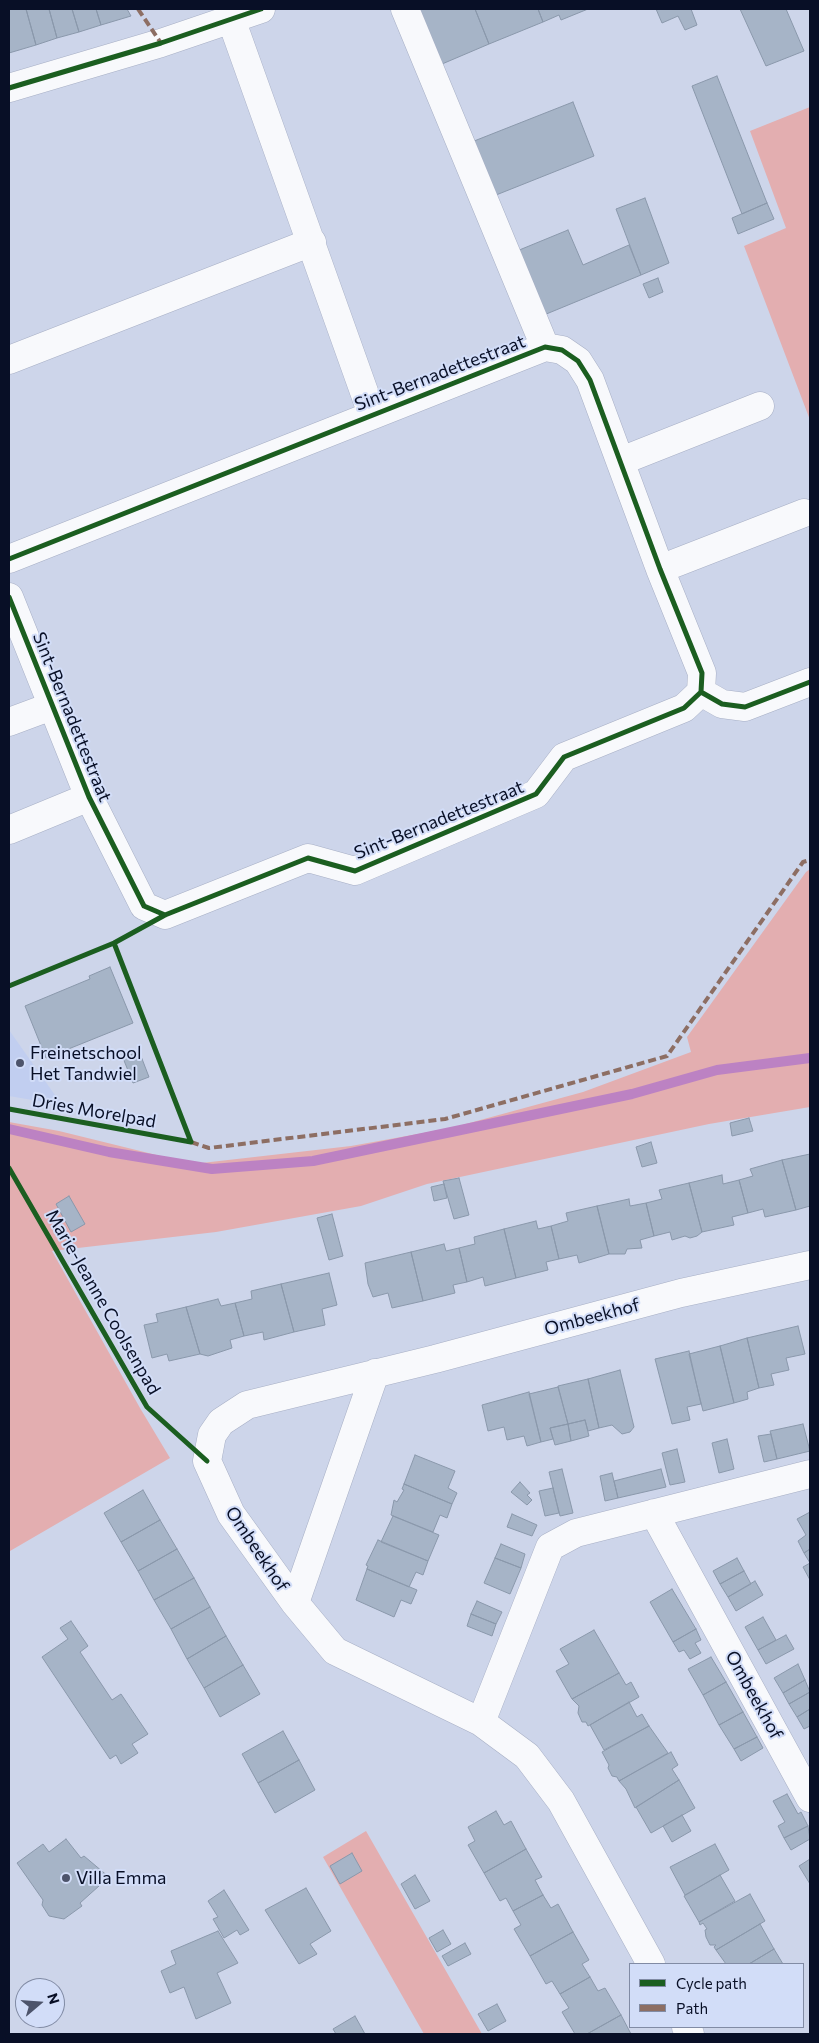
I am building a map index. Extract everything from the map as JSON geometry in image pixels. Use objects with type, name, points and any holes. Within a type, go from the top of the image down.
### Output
[{"type":"street","points":[[9,88],[161,44],[261,9]]},
{"type":"street","points":[[405,9],[544,347]]},
{"type":"street","name":"Sint-Bernadettestraat","points":[[231,20],[372,414]]},
{"type":"street","points":[[9,360],[312,242]]},
{"type":"street","name":"Sint-Bernadettestraat","points":[[9,559],[544,347],[562,350],[578,361],[590,380],[660,569],[702,674],[701,692],[684,708],[564,757],[536,794],[355,871],[308,858],[165,915],[144,906],[89,797],[9,597]]},
{"type":"street","points":[[621,461],[760,406]]},
{"type":"street","points":[[660,569],[804,513]]},
{"type":"street","points":[[701,692],[722,704],[746,707],[810,682]]},
{"type":"street","name":"Sint-Bernadettestraat","points":[[9,722],[52,706]]},
{"type":"street","name":"Sint-Bernadettestraat","points":[[9,830],[89,797]]},
{"type":"street","name":"Ombeekhof","points":[[650,1963],[561,1801],[527,1756],[481,1722],[335,1651],[295,1603],[231,1514],[207,1461],[212,1435],[221,1422],[247,1405],[435,1359],[681,1292],[810,1265]]},
{"type":"street","name":"Ombeekhof","points":[[295,1603],[374,1373]]},
{"type":"street","points":[[481,1722],[550,1547],[576,1533],[810,1474]]},
{"type":"street","name":"Ombeekhof","points":[[654,1513],[810,1798]]},
{"type":"shaded area","points":[[810,107],[810,420],[744,246],[786,228],[750,131]]},
{"type":"shaded area","points":[[810,869],[810,1107],[709,1124],[427,1184],[361,1206],[216,1232],[52,1251],[170,1458],[10,1551],[9,1122],[59,1131],[193,1164],[351,1146],[451,1128],[583,1092],[691,1052],[687,1037]]},
{"type":"shaded area","name":"Freinetschool Het Tandwiel","points":[[9,1030],[62,1105],[9,1096]]},
{"type":"shaded area","points":[[366,1831],[482,2034],[424,2034],[323,1857]]},
{"type":"building","points":[[9,9],[26,9],[36,45],[9,53]]},
{"type":"building","points":[[26,9],[49,9],[57,38],[36,45]]},
{"type":"building","points":[[49,9],[72,9],[79,32],[57,38]]},
{"type":"building","points":[[72,9],[96,9],[101,25],[79,32]]},
{"type":"building","points":[[96,9],[127,9],[131,16],[101,25]]},
{"type":"building","points":[[411,9],[475,9],[489,44],[435,67]]},
{"type":"building","points":[[475,9],[538,9],[543,22],[489,44]]},
{"type":"building","points":[[538,9],[588,9],[561,20],[559,15],[543,22]]},
{"type":"building","points":[[656,9],[691,9],[697,25],[685,30],[678,16],[662,23]]},
{"type":"building","points":[[740,9],[786,9],[804,51],[766,66]]},
{"type":"building","points":[[717,76],[767,203],[742,214],[692,86]]},
{"type":"building","points":[[573,102],[594,156],[486,199],[464,145]]},
{"type":"building","points":[[645,198],[669,263],[641,275],[616,209]]},
{"type":"building","points":[[767,203],[774,219],[738,234],[732,218]]},
{"type":"building","points":[[568,230],[583,265],[629,245],[641,275],[539,317],[512,253]]},
{"type":"building","points":[[658,278],[663,292],[649,298],[643,284]]},
{"type":"building","points":[[110,967],[133,1023],[46,1058],[25,1006],[90,979],[89,976]]},
{"type":"building","points":[[139,1051],[149,1077],[133,1083],[123,1058]]},
{"type":"building","points":[[749,1118],[753,1131],[732,1136],[730,1123]]},
{"type":"building","points":[[651,1142],[657,1163],[642,1167],[636,1147]]},
{"type":"building","points":[[810,1154],[810,1206],[796,1210],[782,1160]]},
{"type":"building","points":[[782,1160],[796,1210],[765,1217],[763,1209],[748,1213],[739,1180],[753,1176],[750,1169]]},
{"type":"building","points":[[722,1175],[723,1184],[739,1180],[748,1213],[732,1217],[734,1225],[702,1232],[689,1183]]},
{"type":"building","points":[[459,1178],[469,1215],[454,1219],[443,1181]]},
{"type":"building","points":[[689,1183],[702,1232],[690,1238],[685,1236],[672,1240],[670,1232],[654,1236],[646,1203],[662,1199],[659,1190]]},
{"type":"building","points":[[444,1184],[447,1198],[434,1201],[431,1187]]},
{"type":"building","points":[[69,1196],[85,1224],[71,1232],[56,1204]]},
{"type":"building","points":[[629,1199],[630,1206],[646,1203],[654,1236],[640,1240],[642,1248],[627,1249],[625,1254],[609,1254],[597,1206]]},
{"type":"building","points":[[597,1206],[609,1254],[579,1263],[577,1255],[559,1259],[551,1226],[568,1221],[566,1213]]},
{"type":"building","points":[[332,1214],[343,1256],[329,1260],[317,1218]]},
{"type":"building","points":[[536,1221],[538,1229],[551,1226],[559,1259],[546,1262],[548,1270],[516,1278],[504,1229]]},
{"type":"building","points":[[504,1229],[516,1278],[485,1286],[483,1277],[467,1282],[459,1248],[475,1244],[474,1237]]},
{"type":"building","points":[[444,1244],[446,1251],[459,1248],[467,1282],[453,1285],[455,1293],[423,1301],[411,1252]]},
{"type":"building","points":[[411,1252],[423,1301],[392,1308],[388,1293],[373,1297],[368,1284],[365,1263]]},
{"type":"building","points":[[329,1273],[337,1305],[322,1309],[325,1325],[294,1332],[281,1284]]},
{"type":"building","points":[[281,1284],[294,1332],[264,1340],[263,1332],[244,1336],[235,1303],[252,1299],[251,1291]]},
{"type":"building","points":[[218,1299],[221,1306],[235,1303],[244,1336],[230,1340],[232,1348],[208,1356],[200,1354],[186,1307]]},
{"type":"building","points":[[186,1307],[200,1354],[169,1361],[167,1354],[152,1358],[144,1325],[158,1322],[156,1314]]},
{"type":"building","points":[[798,1326],[805,1354],[786,1358],[789,1370],[771,1374],[774,1385],[759,1388],[747,1338]]},
{"type":"building","points":[[747,1338],[759,1388],[747,1392],[748,1399],[734,1403],[720,1346]]},
{"type":"building","points":[[720,1346],[734,1403],[703,1411],[689,1354]]},
{"type":"building","points":[[689,1351],[701,1404],[687,1407],[690,1420],[672,1424],[655,1359]]},
{"type":"building","points":[[620,1370],[634,1427],[630,1432],[622,1434],[612,1425],[599,1428],[588,1379]]},
{"type":"building","points":[[588,1379],[599,1428],[588,1431],[585,1420],[568,1424],[558,1386]]},
{"type":"building","points":[[558,1387],[568,1424],[550,1428],[553,1439],[541,1442],[529,1394]]},
{"type":"building","points":[[529,1392],[541,1442],[527,1446],[524,1436],[507,1440],[504,1427],[488,1431],[482,1405]]},
{"type":"building","points":[[585,1420],[589,1436],[571,1441],[568,1424]]},
{"type":"building","points":[[568,1424],[571,1441],[555,1445],[550,1428]]},
{"type":"building","points":[[803,1424],[810,1451],[777,1459],[770,1431]]},
{"type":"building","points":[[771,1434],[777,1459],[764,1462],[758,1436]]},
{"type":"building","points":[[727,1439],[734,1469],[719,1473],[712,1443]]},
{"type":"building","points":[[677,1449],[685,1482],[670,1485],[662,1453]]},
{"type":"building","points":[[415,1455],[455,1471],[448,1488],[457,1493],[452,1504],[404,1484]]},
{"type":"building","points":[[562,1469],[573,1513],[560,1516],[549,1472]]},
{"type":"building","points":[[661,1469],[666,1487],[618,1498],[614,1481]]},
{"type":"building","points":[[612,1473],[618,1498],[605,1501],[600,1476]]},
{"type":"building","points":[[520,1482],[530,1493],[527,1495],[532,1500],[527,1505],[511,1492]]},
{"type":"building","points":[[404,1484],[452,1504],[447,1518],[440,1515],[433,1532],[391,1515],[394,1500],[397,1502],[404,1490],[402,1489]]},
{"type":"building","points":[[553,1488],[559,1513],[545,1516],[539,1491]]},
{"type":"building","points":[[143,1490],[160,1520],[121,1542],[104,1513]]},
{"type":"building","points":[[810,1512],[810,1549],[804,1553],[798,1541],[806,1535],[797,1519]]},
{"type":"building","points":[[512,1514],[537,1525],[532,1536],[507,1527]]},
{"type":"building","points":[[393,1516],[439,1535],[428,1561],[381,1542]]},
{"type":"building","points":[[160,1520],[177,1549],[138,1571],[121,1542]]},
{"type":"building","points":[[378,1540],[428,1561],[423,1575],[416,1572],[409,1587],[367,1569],[368,1566],[366,1565]]},
{"type":"building","points":[[501,1544],[525,1554],[521,1568],[495,1558]]},
{"type":"building","points":[[177,1549],[194,1578],[154,1600],[138,1571]]},
{"type":"building","points":[[810,1549],[810,1563],[804,1553]]},
{"type":"building","points":[[495,1558],[521,1568],[510,1594],[484,1583]]},
{"type":"building","points":[[737,1558],[744,1571],[720,1584],[713,1571]]},
{"type":"building","points":[[810,1563],[810,1580],[803,1567]]},
{"type":"building","points":[[367,1569],[417,1590],[411,1604],[401,1600],[394,1617],[356,1600]]},
{"type":"building","points":[[744,1571],[751,1584],[728,1597],[720,1584]]},
{"type":"building","points":[[194,1578],[210,1607],[171,1629],[154,1600]]},
{"type":"building","points":[[755,1581],[763,1595],[736,1611],[728,1597]]},
{"type":"building","points":[[672,1589],[696,1629],[673,1642],[650,1602]]},
{"type":"building","points":[[477,1601],[502,1612],[496,1624],[471,1614]]},
{"type":"building","points":[[210,1607],[226,1636],[187,1659],[171,1629]]},
{"type":"building","points":[[471,1614],[496,1624],[492,1636],[467,1626]]},
{"type":"building","points":[[763,1617],[776,1640],[758,1650],[745,1627]]},
{"type":"building","points":[[71,1621],[88,1646],[80,1652],[112,1700],[121,1694],[148,1734],[132,1744],[138,1753],[121,1764],[116,1755],[110,1759],[42,1657],[68,1639],[60,1628]]},
{"type":"building","points":[[696,1629],[701,1640],[695,1643],[701,1653],[690,1659],[684,1650],[679,1652],[673,1642]]},
{"type":"building","points":[[594,1630],[619,1673],[572,1699],[556,1671],[569,1664],[560,1649]]},
{"type":"building","points":[[786,1635],[794,1649],[766,1664],[758,1650]]},
{"type":"building","points":[[226,1636],[243,1665],[204,1688],[187,1659]]},
{"type":"building","points":[[711,1657],[726,1682],[703,1695],[688,1669]]},
{"type":"building","points":[[798,1664],[805,1680],[783,1693],[774,1678]]},
{"type":"building","points":[[243,1665],[260,1694],[220,1717],[204,1688]]},
{"type":"building","points":[[619,1673],[626,1685],[631,1682],[639,1697],[588,1726],[586,1722],[582,1722],[578,1713],[579,1706],[572,1699]]},
{"type":"building","points":[[805,1680],[810,1692],[789,1704],[783,1693]]},
{"type":"building","points":[[726,1682],[743,1712],[719,1725],[703,1695]]},
{"type":"building","points":[[810,1692],[810,1709],[797,1717],[789,1704]]},
{"type":"building","points":[[629,1702],[637,1717],[642,1714],[649,1726],[604,1750],[590,1725]]},
{"type":"building","points":[[810,1709],[810,1726],[804,1729],[797,1717]]},
{"type":"building","points":[[743,1712],[757,1737],[734,1749],[719,1725]]},
{"type":"building","points":[[649,1726],[668,1753],[619,1781],[617,1777],[612,1776],[602,1752]]},
{"type":"building","points":[[283,1731],[299,1760],[258,1783],[242,1754]]},
{"type":"building","points":[[757,1737],[763,1748],[741,1761],[734,1749]]},
{"type":"building","points":[[671,1752],[678,1765],[672,1769],[679,1780],[635,1808],[626,1789],[619,1781]]},
{"type":"building","points":[[299,1760],[315,1790],[275,1813],[258,1783]]},
{"type":"building","points":[[679,1780],[695,1808],[651,1833],[636,1807]]},
{"type":"building","points":[[787,1794],[798,1814],[801,1812],[808,1826],[784,1838],[778,1826],[785,1822],[773,1801]]},
{"type":"building","points":[[496,1811],[504,1825],[511,1821],[526,1849],[484,1873],[468,1845],[475,1841],[468,1827]]},
{"type":"building","points":[[682,1815],[691,1831],[672,1842],[663,1826]]},
{"type":"building","points":[[808,1826],[810,1839],[791,1850],[784,1838]]},
{"type":"building","points":[[66,1839],[81,1858],[84,1856],[109,1877],[80,1903],[82,1906],[64,1919],[49,1916],[42,1905],[43,1900],[17,1863],[43,1844],[49,1852]]},
{"type":"building","points":[[715,1844],[729,1870],[685,1895],[670,1867]]},
{"type":"building","points":[[526,1849],[542,1877],[535,1880],[543,1895],[513,1911],[506,1898],[500,1901],[484,1873]]},
{"type":"building","points":[[352,1853],[362,1871],[340,1884],[330,1866]]},
{"type":"building","points":[[810,1859],[810,1884],[799,1866]]},
{"type":"building","points":[[415,1875],[430,1901],[415,1909],[401,1884]]},
{"type":"building","points":[[720,1875],[735,1901],[699,1922],[684,1896]]},
{"type":"building","points":[[306,1888],[331,1931],[310,1944],[317,1954],[299,1964],[265,1910]]},
{"type":"building","points":[[224,1890],[249,1930],[240,1935],[237,1930],[224,1938],[213,1919],[218,1917],[208,1901]]},
{"type":"building","points":[[750,1894],[765,1921],[716,1950],[714,1947],[716,1945],[710,1945],[706,1937],[705,1930],[707,1929],[703,1923],[700,1925],[699,1922]]},
{"type":"building","points":[[543,1895],[551,1908],[558,1904],[573,1932],[530,1956],[514,1929],[521,1925],[513,1911]]},
{"type":"building","points":[[760,1924],[774,1949],[751,1963],[725,1963],[716,1950]]},
{"type":"building","points":[[443,1930],[451,1944],[437,1952],[429,1938]]},
{"type":"building","points":[[218,1931],[238,1963],[217,1973],[231,2003],[196,2019],[184,1987],[170,1993],[161,1971],[176,1964],[171,1951]]},
{"type":"building","points":[[573,1932],[589,1960],[582,1964],[590,1977],[560,1994],[552,1981],[546,1984],[530,1956]]},
{"type":"building","points":[[465,1943],[471,1954],[448,1966],[442,1956]]},
{"type":"building","points":[[774,1949],[782,1963],[751,1963]]},
{"type":"building","points":[[590,1977],[598,1991],[605,1988],[621,2015],[587,2034],[575,2034],[562,2012],[569,2008],[560,1994]]},
{"type":"building","points":[[497,2004],[506,2021],[488,2031],[478,2014]]},
{"type":"building","points":[[621,2015],[631,2034],[587,2034]]},
{"type":"building","points":[[355,2016],[365,2034],[336,2034],[333,2029]]},
{"type":"waterway","points":[[9,1129],[109,1152],[212,1169],[313,1161],[632,1094],[717,1070],[810,1058]]},
{"type":"marked path","points":[[138,9],[161,43]]},
{"type":"marked path","points":[[191,1142],[209,1148],[445,1119],[667,1056],[803,862],[810,860]]},
{"type":"cycle path","points":[[9,88],[161,43],[261,9]]},
{"type":"cycle path","points":[[9,559],[545,347],[562,350],[578,361],[590,380],[660,569],[702,673],[701,692],[684,708],[564,757],[536,794],[355,871],[308,858],[165,915],[114,943],[9,986]]},
{"type":"cycle path","points":[[9,597],[89,797],[144,906],[165,915]]},
{"type":"cycle path","points":[[701,692],[722,704],[745,707],[810,682]]},
{"type":"cycle path","points":[[114,943],[191,1142]]},
{"type":"cycle path","name":"Dries Morelpad","points":[[9,1109],[191,1142]]},
{"type":"cycle path","name":"Marie-Jeanne Coolsenpad","points":[[9,1168],[147,1407],[207,1461]]},
{"type":"place","name":"Freinetschool Het Tandwiel","points":[[20,1063]]},
{"type":"place","name":"Villa Emma","points":[[66,1878]]}]
